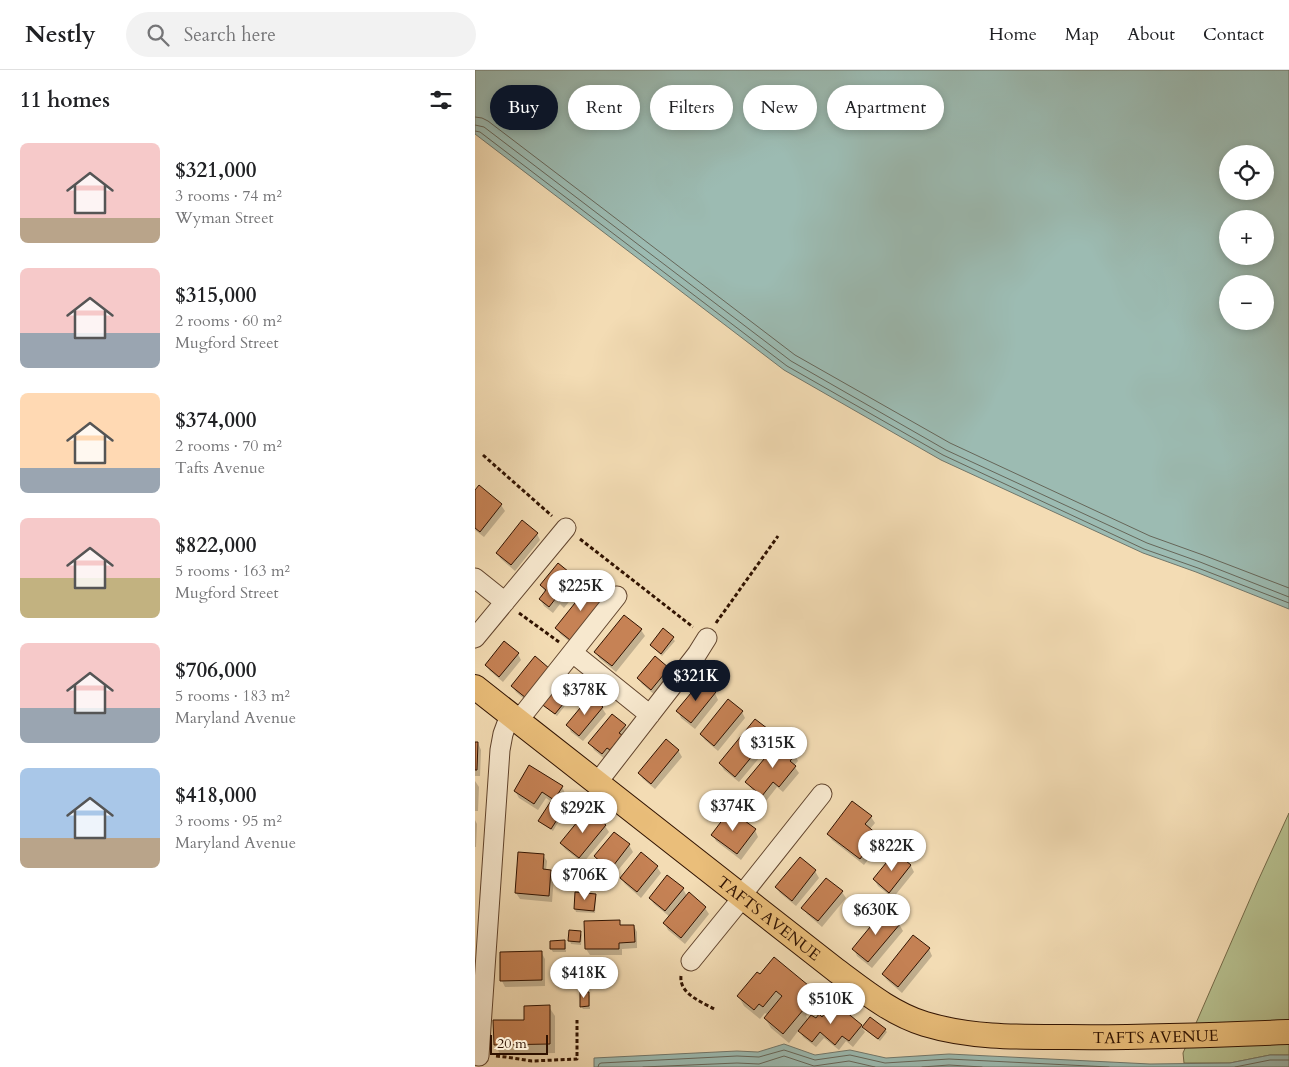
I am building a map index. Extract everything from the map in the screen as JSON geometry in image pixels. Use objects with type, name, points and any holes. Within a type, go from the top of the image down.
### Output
[{"type":"main road","name":"TAFTS AVENUE","points":[[475,688],[837,971],[879,1001],[909,1018],[931,1026],[979,1034],[1017,1036],[1175,1036],[1289,1032]]},
{"type":"street","points":[[475,638],[566,528]]},
{"type":"street","points":[[475,578],[505,602]]},
{"type":"street","points":[[479,1056],[500,750],[503,734],[514,718],[573,653],[617,596]]},
{"type":"street","points":[[597,783],[697,654],[707,638]]},
{"type":"street","points":[[573,653],[649,715]]},
{"type":"street","points":[[691,961],[823,794]]},
{"type":"path","points":[[483,455],[566,528],[707,638],[778,536]]},
{"type":"path","points":[[505,602],[573,653]]},
{"type":"path","points":[[691,961],[682,973],[682,986],[687,993],[715,1010]]},
{"type":"path","points":[[479,1056],[506,1057],[532,1061],[577,1060],[577,1020]]},
{"type":"green space","points":[[1289,813],[1289,1055],[1270,1055],[1230,1063],[1184,1063],[1183,1053]]},
{"type":"water","points":[[475,70],[1289,70],[1289,609],[1143,553],[941,460],[784,370],[475,134]]},
{"type":"water","points":[[784,1044],[815,1055],[850,1050],[886,1058],[949,1054],[1150,1064],[1230,1063],[1270,1055],[1289,1055],[1289,1067],[594,1067],[594,1058],[737,1051],[758,1052]]},
{"type":"building","points":[[479,485],[502,504],[480,532],[475,528],[475,490]]},
{"type":"building","points":[[522,520],[538,533],[511,565],[496,553]]},
{"type":"building","points":[[558,563],[574,576],[569,582],[573,586],[560,602],[556,598],[549,607],[539,599],[546,590],[540,585]]},
{"type":"building","points":[[591,583],[606,595],[570,640],[555,628]]},
{"type":"building","points":[[624,615],[642,629],[612,666],[594,652]]},
{"type":"building","points":[[663,628],[674,637],[661,654],[650,645]]},
{"type":"building","points":[[504,641],[519,653],[499,677],[485,665]]},
{"type":"building","points":[[535,656],[550,669],[526,698],[511,686]]},
{"type":"building","points":[[655,656],[669,668],[651,690],[637,678]]},
{"type":"building","points":[[701,681],[716,692],[691,723],[676,711]]},
{"type":"building","points":[[554,687],[568,698],[555,714],[540,703]]},
{"type":"building","points":[[590,696],[603,707],[579,736],[566,725]]},
{"type":"building","points":[[728,699],[743,711],[714,746],[700,734]]},
{"type":"building","points":[[612,714],[626,725],[619,733],[622,735],[610,750],[607,748],[602,754],[588,743]]},
{"type":"building","points":[[755,719],[772,732],[735,777],[719,763]]},
{"type":"building","points":[[666,739],[679,750],[651,784],[638,773]]},
{"type":"building","points":[[779,741],[796,754],[790,761],[796,766],[779,787],[773,782],[762,796],[745,782]]},
{"type":"building","points":[[475,742],[478,742],[477,770],[475,770]]},
{"type":"building","points":[[529,765],[563,786],[554,800],[542,792],[534,804],[514,791]]},
{"type":"building","points":[[551,801],[564,809],[551,829],[538,821]]},
{"type":"building","points":[[852,801],[872,816],[865,824],[878,835],[860,859],[827,834]]},
{"type":"building","points":[[587,810],[606,825],[579,858],[560,843]]},
{"type":"building","points":[[730,810],[756,829],[737,854],[711,835]]},
{"type":"building","points":[[614,832],[630,844],[610,870],[594,856]]},
{"type":"building","points":[[518,852],[544,854],[543,869],[551,870],[549,896],[515,893]]},
{"type":"building","points":[[641,852],[658,866],[637,892],[620,878]]},
{"type":"building","points":[[895,852],[911,865],[889,893],[873,879]]},
{"type":"building","points":[[800,857],[816,870],[792,901],[775,887]]},
{"type":"building","points":[[667,875],[684,888],[665,911],[649,898]]},
{"type":"building","points":[[826,878],[843,891],[818,921],[801,908]]},
{"type":"building","points":[[575,892],[596,894],[594,911],[574,909]]},
{"type":"building","points":[[689,892],[706,907],[681,938],[663,923]]},
{"type":"building","points":[[884,910],[900,924],[868,962],[852,949]]},
{"type":"building","points":[[620,920],[620,925],[634,925],[635,942],[619,943],[619,949],[585,949],[584,921]]},
{"type":"building","points":[[569,930],[581,931],[580,942],[568,941]]},
{"type":"building","points":[[913,935],[930,948],[898,987],[882,974]]},
{"type":"building","points":[[565,940],[565,949],[550,949],[550,941]]},
{"type":"building","points":[[542,951],[542,980],[500,981],[500,952]]},
{"type":"building","points":[[774,957],[814,990],[801,1007],[804,1009],[783,1034],[764,1018],[782,996],[776,991],[763,1007],[759,1004],[754,1010],[737,996],[757,972],[760,974]]},
{"type":"building","points":[[580,992],[589,992],[589,1006],[580,1007]]},
{"type":"building","points":[[834,1002],[862,1025],[849,1041],[842,1036],[835,1045],[820,1032],[812,1042],[798,1031],[811,1015],[816,1018],[819,1014],[822,1017]]},
{"type":"building","points":[[550,1005],[550,1044],[494,1045],[493,1020],[524,1020],[524,1006]]},
{"type":"building","points":[[870,1017],[886,1029],[878,1039],[862,1027]]}]
